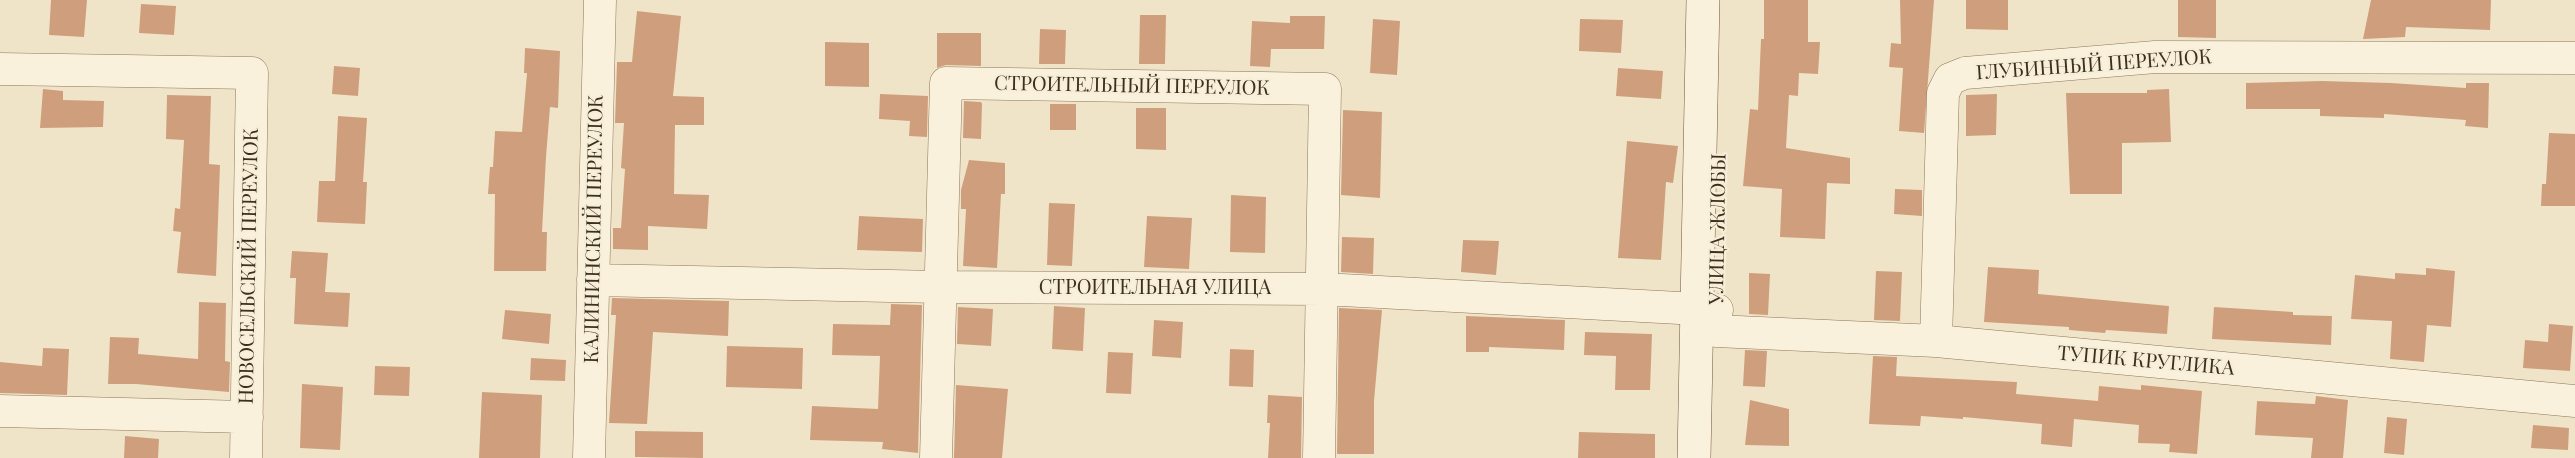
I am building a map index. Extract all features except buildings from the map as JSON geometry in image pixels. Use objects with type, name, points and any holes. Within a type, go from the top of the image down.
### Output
[{"type":"main road","points":[[1703,0],[1711,317]]},
{"type":"main road","name":"УЛИЦА ЖЛОБЫ","points":[[1714,458],[1711,317],[1721,0]]},
{"type":"main road","name":"УЛИЦА ЖЛОБЫ","points":[[1694,458],[1711,317]]},
{"type":"street","name":"КАЛИНИНСКИЙ ПЕРЕУЛОК","points":[[589,458],[600,0]]},
{"type":"street","name":"ГЛУБИННЫЙ ПЕРЕУЛОК","points":[[1936,341],[1943,93],[1950,79],[1965,73],[2155,57],[2575,58]]},
{"type":"street","name":"НОВОСЕЛЬСКИЙ ПЕРЕУЛОК","points":[[0,69],[252,73],[246,458]]},
{"type":"street","name":"СТРОИТЕЛЬНЫЙ ПЕРЕУЛОК","points":[[936,458],[946,82],[1325,89],[1319,458]]},
{"type":"street","name":"СТРОИТЕЛЬНАЯ УЛИЦА","points":[[593,280],[940,287],[1323,289],[1711,317]]},
{"type":"street","name":"ТУПИК КРУГЛИКА","points":[[1711,317],[1936,341],[2575,401]]},
{"type":"street","points":[[0,411],[247,417]]}]
